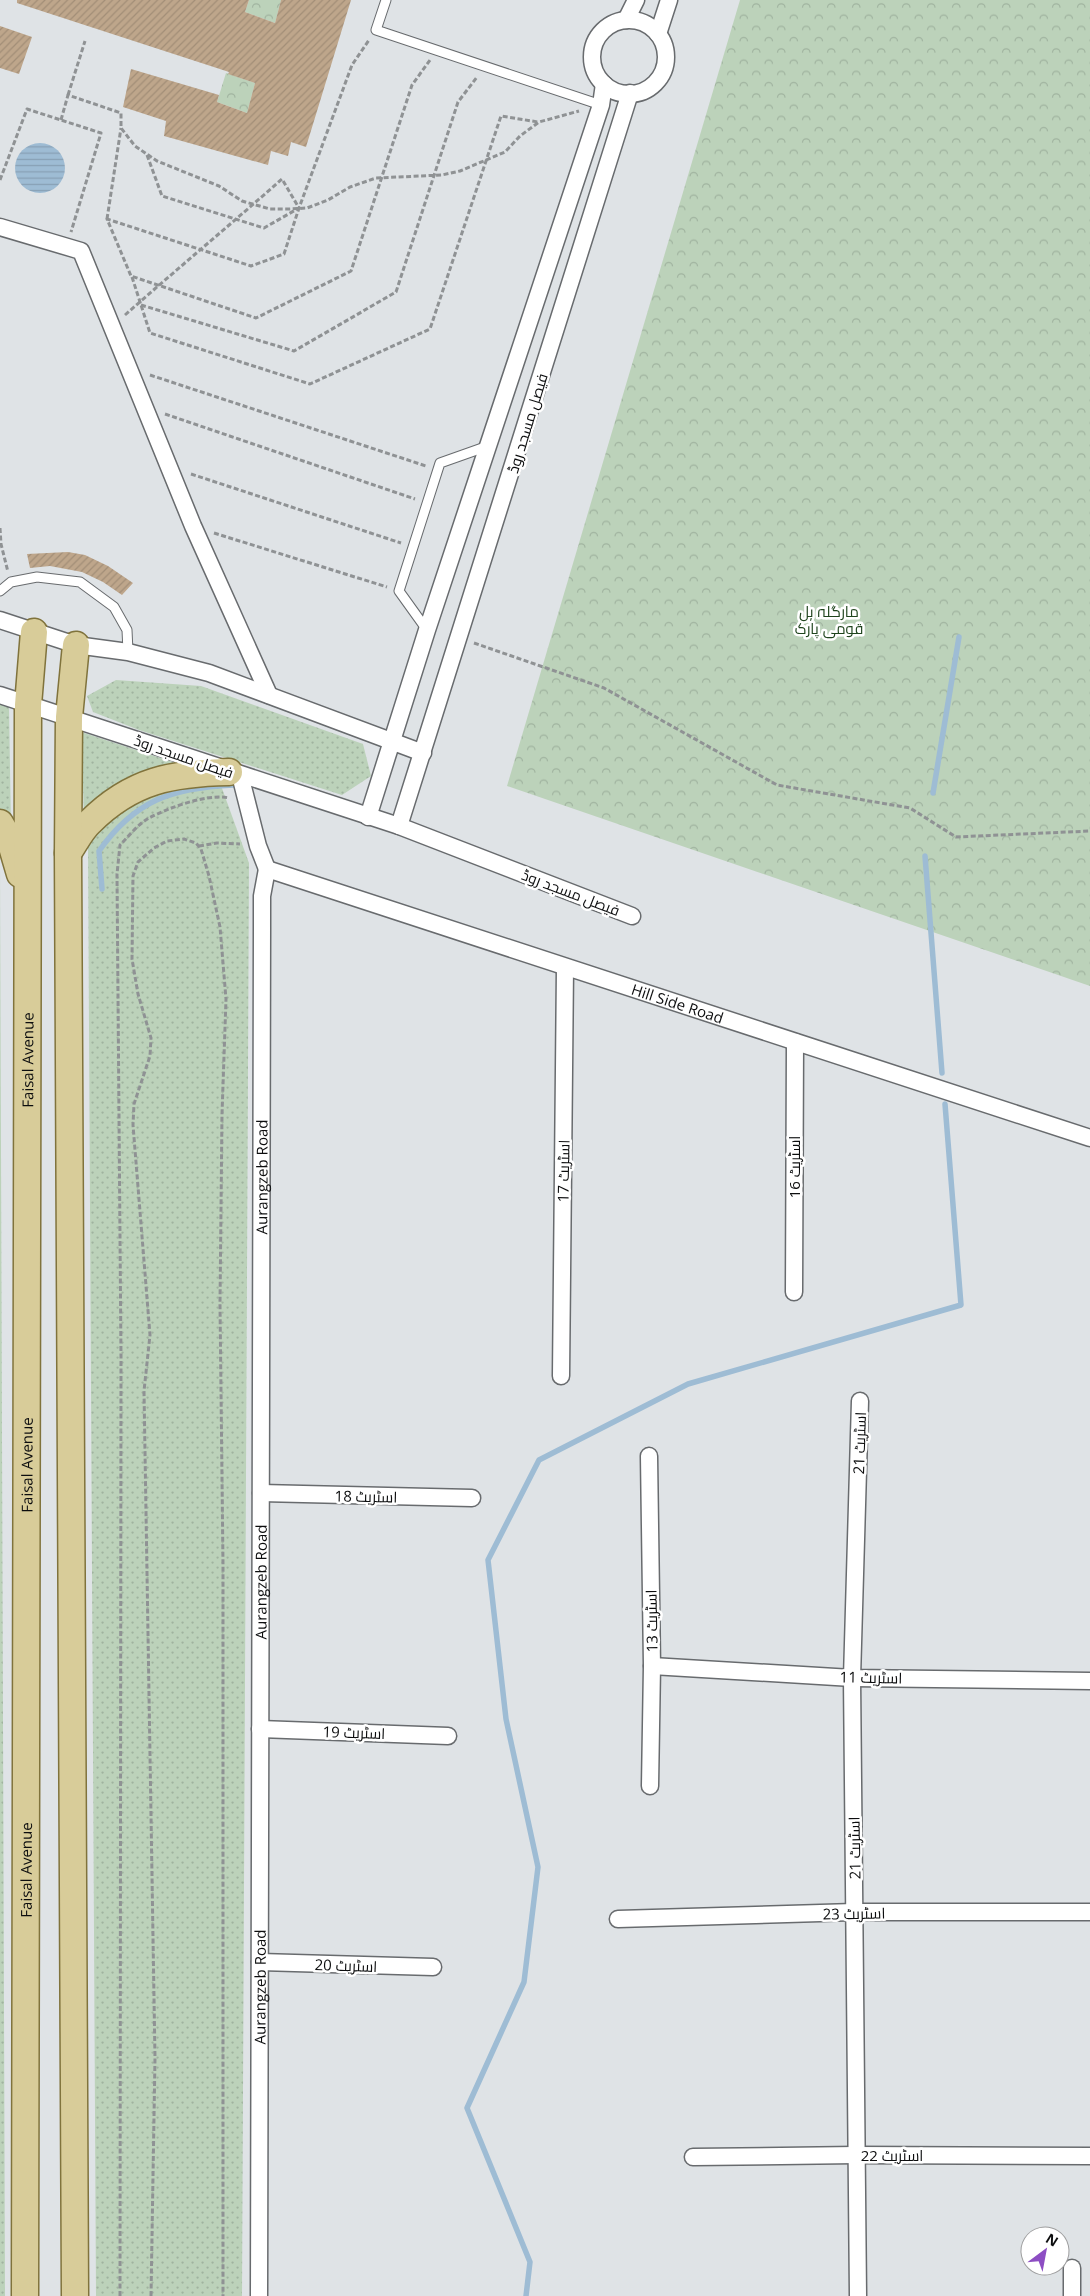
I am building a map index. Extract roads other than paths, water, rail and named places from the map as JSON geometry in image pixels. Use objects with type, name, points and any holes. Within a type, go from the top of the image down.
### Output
[{"type":"main road","name":"Faisal Avenue","points":[[25,2296],[28,705],[34,632]]},
{"type":"main road","points":[[75,2296],[68,853],[69,717],[76,645]]},
{"type":"main road","points":[[68,853],[89,822],[116,800],[146,783],[177,775],[235,774]]},
{"type":"main road","points":[[0,823],[10,840],[28,898]]},
{"type":"street","points":[[658,34],[669,0]]},
{"type":"street","points":[[626,20],[631,1]]},
{"type":"street","points":[[626,20],[638,21],[649,26],[658,34],[666,55],[662,72],[652,86],[630,94],[612,89],[604,84],[596,74],[592,63],[594,45],[604,29],[614,23],[626,20]]},
{"type":"street","name":"فیصل مسجد روڈ","points":[[368,817],[426,630],[601,105],[604,84]]},
{"type":"street","name":"فیصل مسجد روڈ","points":[[399,826],[460,638],[630,94]]},
{"type":"street","points":[[0,227],[74,249],[130,368],[193,526],[269,695]]},
{"type":"street","points":[[0,620],[76,645],[128,652],[208,673],[423,753]]},
{"type":"street","name":"فیصل مسجد روڈ","points":[[0,695],[235,774],[399,826],[632,916]]},
{"type":"street","points":[[235,774],[267,869]]},
{"type":"street","name":"Hill Side Road","points":[[267,869],[1090,1138]]},
{"type":"street","name":"Aurangzeb Road","points":[[259,2296],[262,896],[267,869]]},
{"type":"street","name":"اسٹریٹ 17","points":[[561,1376],[565,967]]},
{"type":"street","name":"اسٹریٹ 16","points":[[794,1292],[795,1042]]},
{"type":"street","name":"اسٹریٹ 21","points":[[858,2296],[852,1678],[860,1401]]},
{"type":"street","name":"اسٹریٹ 13","points":[[650,1456],[652,1666],[650,1786]]},
{"type":"street","name":"اسٹریٹ 18","points":[[261,1493],[472,1498]]},
{"type":"street","name":"اسٹریٹ 11","points":[[652,1666],[852,1678],[1090,1681]]},
{"type":"street","name":"اسٹریٹ 19","points":[[260,1729],[448,1736]]},
{"type":"street","name":"اسٹریٹ 23","points":[[618,1919],[854,1912],[1090,1912]]},
{"type":"street","name":"اسٹریٹ 20","points":[[260,1962],[433,1967]]},
{"type":"street","name":"اسٹریٹ 22","points":[[693,2157],[856,2154],[1090,2156]]},
{"type":"street","points":[[1072,2268],[1072,2296]]},
{"type":"lane","points":[[386,0],[376,30],[601,105]]},
{"type":"lane","name":"فیصل مسجد روڈ","points":[[426,630],[399,591],[440,463],[488,446]]},
{"type":"lane","points":[[0,591],[11,582],[37,577],[80,582],[114,607],[127,630],[128,652]]},
{"type":"water","points":[[40,143],[49,145],[60,154],[65,168],[63,177],[54,188],[40,193],[31,191],[20,182],[15,168],[17,159],[26,148]]},
{"type":"waterway","points":[[933,793],[959,637]]},
{"type":"waterway","points":[[102,889],[99,851],[113,834],[141,808],[157,800],[191,789],[233,785]]},
{"type":"waterway","points":[[925,856],[942,1073]]},
{"type":"waterway","points":[[526,2296],[530,2262],[467,2108],[524,1982],[538,1867],[506,1719],[488,1560],[539,1460],[688,1384],[961,1305],[945,1104]]},
{"type":"park label","name":"مارگلہ ہل قومی پارک","points":[[829,620]]}]
